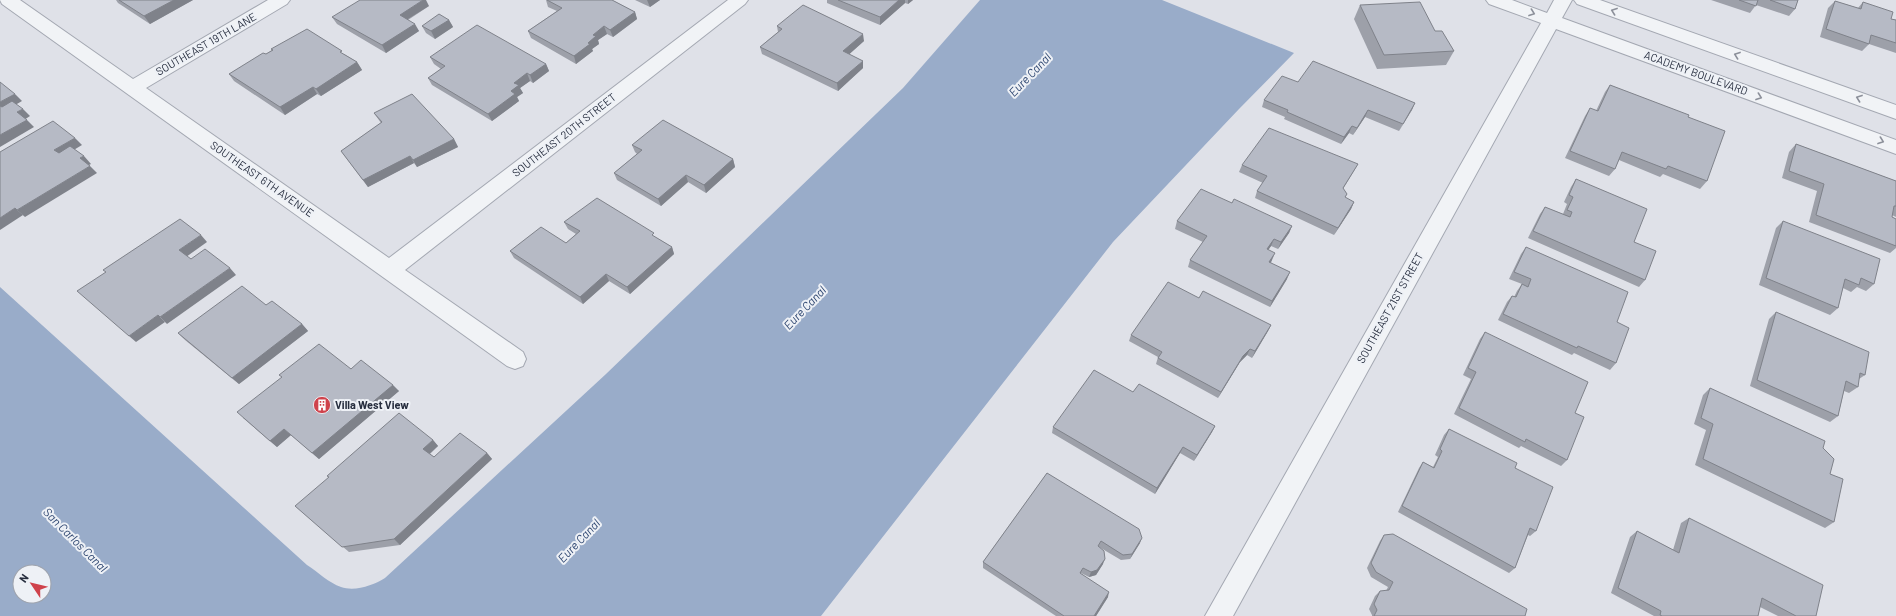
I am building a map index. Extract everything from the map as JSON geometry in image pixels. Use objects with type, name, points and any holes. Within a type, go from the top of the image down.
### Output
[{"type":"street","name":"SOUTHEAST 6TH AVENUE","points":[[8,0],[515,359]]},
{"type":"street","name":"SOUTHEAST 19TH LANE","points":[[132,88],[281,0]]},
{"type":"street","name":"SOUTHEAST 20TH STREET","points":[[389,270],[739,0]]},
{"type":"street","name":"ACADEMY BOULEVARD","points":[[1495,0],[1896,147]]},
{"type":"street","name":"SOUTHEAST 21ST STREET","points":[[1218,616],[1563,0]]},
{"type":"street","points":[[1583,0],[1896,112]]},
{"type":"water","points":[[980,0],[1162,0],[1294,53],[1113,242],[821,616],[0,616],[0,287],[307,565],[337,585],[352,589],[364,587],[385,578],[606,374],[903,88]]},
{"type":"building","points":[[119,0],[174,0],[144,16]]},
{"type":"building","points":[[360,0],[423,0],[400,15],[415,24],[382,45],[332,17]]},
{"type":"building","points":[[547,0],[612,0],[635,12],[610,30],[604,26],[593,35],[596,36],[588,43],[590,44],[574,56],[528,31],[562,8]]},
{"type":"building","points":[[838,0],[899,0],[880,17]]},
{"type":"building","points":[[1739,0],[1758,0],[1756,6]]},
{"type":"building","points":[[1770,0],[1798,0],[1795,9]]},
{"type":"building","points":[[1835,1],[1861,9],[1863,2],[1893,12],[1891,19],[1896,20],[1896,43],[1871,35],[1869,44],[1826,29]]},
{"type":"building","points":[[1420,2],[1435,31],[1442,31],[1454,51],[1384,55],[1360,5]]},
{"type":"building","points":[[803,5],[863,34],[843,51],[863,61],[837,83],[760,47],[782,29],[777,26]]},
{"type":"building","points":[[439,14],[449,20],[431,31],[422,26]]},
{"type":"building","points":[[477,25],[546,64],[530,75],[527,73],[514,83],[519,85],[511,91],[515,94],[488,114],[428,78],[445,66],[430,57]]},
{"type":"building","points":[[307,29],[357,62],[316,89],[313,87],[280,107],[229,74],[263,53],[266,54],[273,50],[271,49]]},
{"type":"building","points":[[1313,61],[1415,103],[1403,124],[1368,110],[1357,128],[1352,126],[1344,137],[1287,112],[1288,110],[1264,100],[1282,76],[1298,82]]},
{"type":"building","points":[[0,82],[15,94],[0,102]]},
{"type":"building","points":[[1610,85],[1689,115],[1688,117],[1725,131],[1707,181],[1668,166],[1666,169],[1622,152],[1615,169],[1570,151],[1590,108],[1598,111]]},
{"type":"building","points":[[412,94],[454,139],[413,160],[410,156],[363,180],[341,151],[382,122],[374,113]]},
{"type":"building","points":[[12,101],[23,109],[17,112],[27,120],[0,135],[0,106],[2,107]]},
{"type":"building","points":[[663,120],[733,159],[704,185],[686,175],[658,199],[614,173],[642,150],[632,145]]},
{"type":"building","points":[[53,121],[75,138],[54,150],[59,153],[70,146],[84,156],[80,158],[90,166],[17,210],[15,208],[0,218],[0,152]]},
{"type":"building","points":[[1269,128],[1358,164],[1343,188],[1347,194],[1345,197],[1354,202],[1338,228],[1257,191],[1267,176],[1242,165]]},
{"type":"building","points":[[1796,144],[1896,181],[1896,206],[1894,206],[1892,217],[1896,219],[1896,246],[1816,215],[1824,184],[1789,171]]},
{"type":"building","points":[[1576,179],[1647,209],[1634,242],[1656,251],[1645,280],[1533,231],[1545,207],[1570,217],[1572,212],[1567,210],[1573,197],[1569,195]]},
{"type":"building","points":[[1201,189],[1232,203],[1234,199],[1292,226],[1281,242],[1274,239],[1267,249],[1275,253],[1269,262],[1290,272],[1272,301],[1190,260],[1207,236],[1177,221]]},
{"type":"building","points":[[597,198],[654,233],[652,235],[672,247],[627,287],[606,274],[580,297],[510,251],[541,227],[566,243],[580,231],[564,222]]},
{"type":"building","points":[[180,219],[201,235],[179,250],[191,259],[205,249],[230,268],[160,317],[158,315],[129,336],[77,291],[106,272],[103,270]]},
{"type":"building","points":[[1783,221],[1880,259],[1874,284],[1861,278],[1859,285],[1845,279],[1838,308],[1766,278]]},
{"type":"building","points":[[1526,247],[1628,292],[1617,322],[1629,328],[1616,363],[1578,346],[1577,348],[1503,314],[1512,296],[1516,297],[1522,284],[1528,287],[1531,279],[1514,272]]},
{"type":"building","points":[[1168,282],[1199,298],[1203,291],[1271,325],[1255,351],[1250,349],[1243,356],[1221,392],[1158,358],[1162,352],[1131,335]]},
{"type":"building","points":[[242,286],[266,305],[272,301],[302,324],[232,378],[178,333]]},
{"type":"building","points":[[1776,312],[1869,352],[1865,375],[1860,373],[1858,387],[1846,381],[1838,416],[1757,380]]},
{"type":"building","points":[[1485,332],[1588,382],[1575,413],[1584,417],[1567,460],[1526,439],[1525,442],[1459,408],[1476,372],[1468,368]]},
{"type":"building","name":"Villa West View","points":[[319,344],[351,369],[361,360],[393,385],[312,453],[284,429],[270,441],[237,412],[282,377],[279,375]]},
{"type":"building","points":[[1094,370],[1133,392],[1139,384],[1215,426],[1197,455],[1183,447],[1157,488],[1053,427]]},
{"type":"building","points":[[1710,388],[1825,441],[1823,448],[1834,459],[1830,474],[1843,479],[1834,522],[1703,459],[1713,424],[1701,418]]},
{"type":"building","points":[[399,413],[433,440],[423,449],[434,457],[460,433],[487,453],[394,539],[342,547],[295,506]]},
{"type":"building","points":[[1449,429],[1517,463],[1515,468],[1553,487],[1536,531],[1530,528],[1515,568],[1402,506],[1423,462],[1434,468],[1442,451],[1440,449]]},
{"type":"building","points":[[1047,473],[1139,529],[1142,538],[1132,554],[1123,555],[1101,541],[1098,546],[1104,551],[1105,559],[1097,570],[1091,572],[1083,568],[1080,573],[1109,592],[1094,616],[1064,616],[983,562]]},
{"type":"building","points":[[1689,518],[1823,585],[1816,616],[1796,616],[1762,598],[1758,616],[1662,616],[1660,615],[1661,611],[1618,588],[1637,531],[1679,553]]},
{"type":"building","points":[[1393,534],[1527,609],[1525,616],[1374,616],[1377,610],[1374,604],[1380,591],[1389,590],[1393,582],[1376,572],[1371,563],[1384,535]]},
{"type":"place","name":"Villa West View","points":[[322,405]]},
{"type":"water label","name":"Eure Canal","points":[[1030,75]]},
{"type":"water label","name":"Eure Canal","points":[[805,308]]},
{"type":"water label","name":"San Carlos Canal","points":[[75,540]]},
{"type":"water label","name":"Eure Canal","points":[[579,541]]}]
